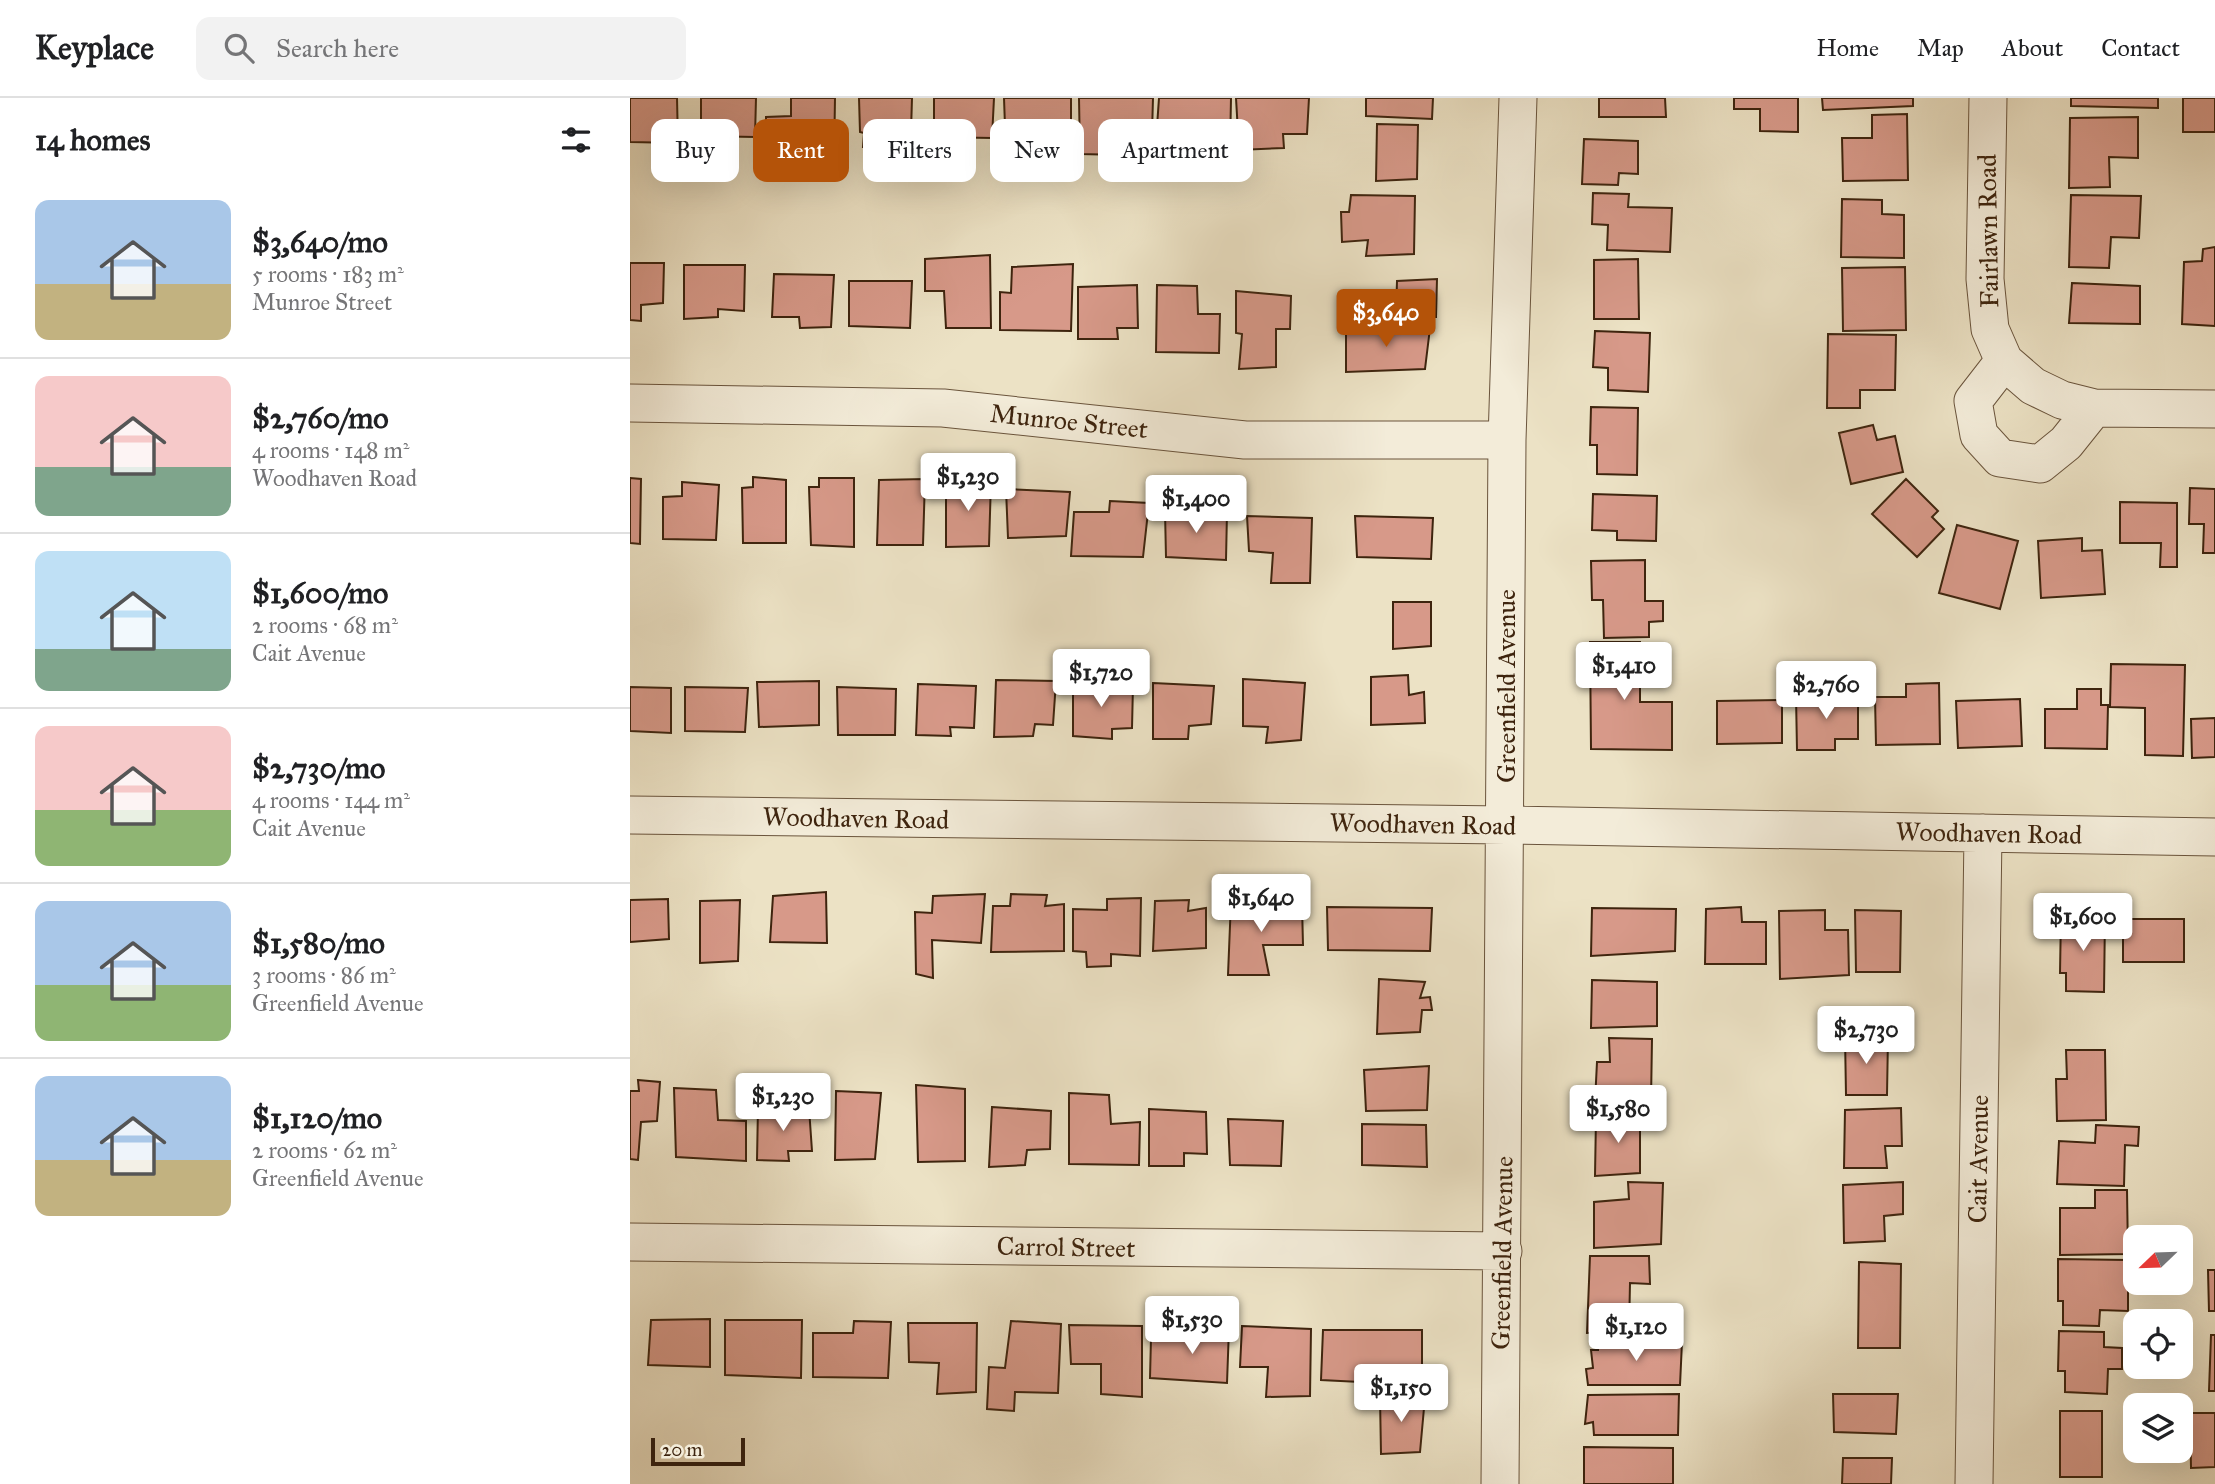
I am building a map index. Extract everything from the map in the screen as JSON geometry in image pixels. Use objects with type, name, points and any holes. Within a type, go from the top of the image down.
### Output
[{"type":"street","name":"Greenfield Avenue","points":[[1500,1484],[1507,440],[1518,98]]},
{"type":"street","name":"Fairlawn Road","points":[[1988,98],[1984,279],[1990,329],[2004,361],[2033,387],[2062,400],[2094,408],[2215,409]]},
{"type":"street","points":[[2004,361],[1973,401],[1979,435],[2000,458],[2040,464],[2066,443],[2094,408]]},
{"type":"street","name":"Munroe Street","points":[[630,403],[943,408],[1245,440],[1507,440]]},
{"type":"street","name":"Woodhaven Road","points":[[630,815],[1506,825],[2215,837]]},
{"type":"street","name":"Cait Avenue","points":[[1975,1484],[1983,833]]},
{"type":"street","name":"Carrol Street","points":[[630,1242],[1503,1251]]},
{"type":"building","points":[[630,98],[677,98],[677,119],[651,119],[651,142],[630,142]]},
{"type":"building","points":[[701,98],[756,98],[753,137],[739,137],[739,119],[701,119]]},
{"type":"building","points":[[791,98],[835,98],[835,119],[766,119],[791,116]]},
{"type":"building","points":[[859,98],[912,98],[911,119],[863,119],[863,133],[860,132]]},
{"type":"building","points":[[934,98],[994,98],[990,138],[976,138],[976,119],[934,119]]},
{"type":"building","points":[[1004,98],[1071,98],[1071,119],[1005,119]]},
{"type":"building","points":[[1079,98],[1153,98],[1152,119],[1098,119],[1098,154],[1084,154],[1084,119],[1079,119]]},
{"type":"building","points":[[1159,98],[1231,98],[1231,119],[1158,119]]},
{"type":"building","points":[[1236,98],[1309,98],[1307,134],[1283,134],[1284,148],[1253,149],[1253,119],[1237,119]]},
{"type":"building","points":[[1366,98],[1433,98],[1432,119],[1366,116]]},
{"type":"building","points":[[1599,98],[1665,98],[1666,117],[1599,117]]},
{"type":"building","points":[[1734,98],[1798,98],[1798,132],[1760,131],[1760,109],[1734,109]]},
{"type":"building","points":[[1822,98],[1913,98],[1913,106],[1823,110]]},
{"type":"building","points":[[2071,98],[2158,98],[2158,108],[2071,106]]},
{"type":"building","points":[[2183,98],[2215,98],[2215,132],[2183,132]]},
{"type":"building","points":[[1907,114],[1908,180],[1843,181],[1842,138],[1872,138],[1872,115]]},
{"type":"building","points":[[2138,117],[2138,158],[2109,157],[2110,187],[2069,188],[2070,118]]},
{"type":"building","points":[[1377,124],[1418,125],[1417,179],[1376,181]]},
{"type":"building","points":[[1584,139],[1638,141],[1638,174],[1619,173],[1618,185],[1582,184]]},
{"type":"building","points":[[1593,193],[1629,194],[1628,207],[1672,208],[1670,252],[1607,250],[1608,225],[1592,224]]},
{"type":"building","points":[[1351,195],[1415,196],[1414,254],[1366,256],[1368,240],[1342,242],[1341,212],[1349,212]]},
{"type":"building","points":[[2071,195],[2141,196],[2139,238],[2111,237],[2109,268],[2069,267]]},
{"type":"building","points":[[1842,199],[1882,200],[1882,214],[1904,215],[1904,258],[1841,257]]},
{"type":"building","points":[[2215,247],[2215,326],[2182,324],[2184,262],[2202,261],[2203,249]]},
{"type":"building","points":[[990,255],[991,328],[946,328],[944,291],[925,291],[925,259]]},
{"type":"building","points":[[1638,259],[1639,319],[1594,319],[1594,260]]},
{"type":"building","points":[[630,263],[664,263],[663,303],[641,305],[641,321],[630,320]]},
{"type":"building","points":[[1073,264],[1071,331],[1000,330],[1000,292],[1011,293],[1012,267]]},
{"type":"building","points":[[684,265],[745,265],[744,311],[718,309],[718,317],[684,319]]},
{"type":"building","points":[[1905,267],[1906,330],[1843,331],[1842,268]]},
{"type":"building","points":[[774,274],[834,275],[831,327],[800,328],[799,317],[772,317]]},
{"type":"building","points":[[1437,279],[1436,317],[1396,316],[1397,281]]},
{"type":"building","points":[[849,281],[912,281],[910,328],[849,326]]},
{"type":"building","points":[[2072,283],[2140,286],[2140,324],[2069,323]]},
{"type":"building","points":[[1137,285],[1138,328],[1117,328],[1118,339],[1078,339],[1078,287]]},
{"type":"building","points":[[1157,285],[1197,286],[1198,314],[1220,314],[1219,353],[1156,352]]},
{"type":"building","points":[[1236,291],[1291,296],[1290,329],[1276,329],[1276,367],[1239,369],[1242,334],[1236,333]]},
{"type":"building","points":[[1430,328],[1425,369],[1346,372],[1346,329]]},
{"type":"building","points":[[1595,331],[1650,333],[1648,392],[1608,390],[1608,368],[1593,367]]},
{"type":"building","points":[[1828,334],[1896,335],[1895,390],[1860,390],[1860,408],[1827,408]]},
{"type":"building","points":[[1591,407],[1638,408],[1637,475],[1597,474],[1597,445],[1590,445]]},
{"type":"building","points":[[1873,425],[1877,440],[1895,436],[1903,472],[1851,484],[1839,433]]},
{"type":"building","points":[[753,477],[786,480],[786,543],[743,543],[742,488],[753,487]]},
{"type":"building","points":[[630,478],[641,479],[640,544],[630,543]]},
{"type":"building","points":[[819,478],[854,478],[854,547],[811,545],[809,487],[819,487]]},
{"type":"building","points":[[925,479],[923,545],[877,545],[879,480]]},
{"type":"building","points":[[1906,479],[1938,511],[1932,517],[1944,529],[1917,557],[1872,514]]},
{"type":"building","points":[[946,480],[991,481],[989,546],[946,547]]},
{"type":"building","points":[[682,482],[719,485],[716,540],[663,539],[663,497],[682,496]]},
{"type":"building","points":[[2190,488],[2215,489],[2215,553],[2203,553],[2204,524],[2189,524]]},
{"type":"building","points":[[1006,489],[1070,492],[1066,536],[1008,538]]},
{"type":"building","points":[[1593,494],[1657,496],[1656,541],[1617,540],[1617,531],[1592,530]]},
{"type":"building","points":[[1110,501],[1149,503],[1143,557],[1071,556],[1074,512],[1109,512]]},
{"type":"building","points":[[2120,502],[2177,503],[2177,567],[2160,567],[2161,543],[2120,543]]},
{"type":"building","points":[[1165,511],[1227,512],[1226,560],[1166,557]]},
{"type":"building","points":[[1247,516],[1312,518],[1310,583],[1271,583],[1273,553],[1249,551]]},
{"type":"building","points":[[1355,516],[1433,518],[1431,559],[1357,557]]},
{"type":"building","points":[[1957,525],[2018,541],[2000,609],[1939,593]]},
{"type":"building","points":[[2082,538],[2082,551],[2102,550],[2105,594],[2041,598],[2038,541]]},
{"type":"building","points":[[1645,560],[1645,601],[1663,601],[1663,621],[1649,622],[1649,637],[1604,638],[1603,600],[1592,600],[1591,561]]},
{"type":"building","points":[[1393,602],[1431,602],[1431,646],[1393,649]]},
{"type":"building","points":[[1590,642],[1640,642],[1640,702],[1672,702],[1672,750],[1591,749]]},
{"type":"building","points":[[2111,664],[2185,665],[2183,756],[2145,755],[2145,708],[2110,707]]},
{"type":"building","points":[[1408,675],[1409,695],[1424,692],[1425,723],[1371,725],[1371,677]]},
{"type":"building","points":[[1243,679],[1305,683],[1301,740],[1266,743],[1268,727],[1243,726]]},
{"type":"building","points":[[996,680],[1056,681],[1053,725],[1035,724],[1033,736],[994,737]]},
{"type":"building","points":[[819,681],[819,725],[759,727],[757,682]]},
{"type":"building","points":[[1073,682],[1133,685],[1132,728],[1112,729],[1112,739],[1073,736]]},
{"type":"building","points":[[1153,683],[1214,686],[1211,724],[1189,726],[1188,739],[1153,739]]},
{"type":"building","points":[[1939,683],[1940,744],[1876,745],[1875,697],[1906,697],[1906,684]]},
{"type":"building","points":[[918,684],[976,686],[974,728],[950,727],[951,736],[916,735]]},
{"type":"building","points":[[630,687],[671,688],[671,733],[630,731]]},
{"type":"building","points":[[685,687],[748,688],[745,732],[685,731]]},
{"type":"building","points":[[837,687],[896,689],[895,735],[838,735]]},
{"type":"building","points":[[2077,689],[2101,689],[2101,705],[2108,705],[2107,749],[2045,748],[2045,709],[2077,709]]},
{"type":"building","points":[[1858,695],[1858,739],[1835,739],[1835,750],[1797,750],[1796,696]]},
{"type":"building","points":[[2020,699],[2022,746],[1958,748],[1956,701]]},
{"type":"building","points":[[1782,700],[1782,743],[1717,744],[1717,701]]},
{"type":"building","points":[[2215,718],[2215,757],[2192,758],[2191,719]]},
{"type":"building","points":[[826,892],[827,943],[770,942],[773,896]]},
{"type":"building","points":[[985,894],[981,943],[932,940],[933,978],[916,974],[915,912],[932,913],[933,896]]},
{"type":"building","points":[[1011,894],[1047,895],[1045,906],[1064,904],[1064,951],[991,952],[993,906],[1010,906]]},
{"type":"building","points":[[1141,898],[1140,956],[1111,954],[1111,966],[1087,967],[1086,952],[1073,951],[1073,909],[1107,910],[1107,899]]},
{"type":"building","points":[[668,899],[669,939],[630,942],[630,900]]},
{"type":"building","points":[[740,900],[738,961],[700,963],[700,901]]},
{"type":"building","points":[[1189,900],[1188,911],[1206,908],[1206,948],[1153,951],[1155,901]]},
{"type":"building","points":[[1231,901],[1302,905],[1303,945],[1263,945],[1269,975],[1228,975]]},
{"type":"building","points":[[1327,907],[1432,908],[1430,951],[1328,950]]},
{"type":"building","points":[[1741,907],[1742,922],[1766,922],[1766,964],[1705,964],[1706,909]]},
{"type":"building","points":[[1592,908],[1676,909],[1675,951],[1591,956]]},
{"type":"building","points":[[1825,910],[1825,930],[1848,930],[1849,975],[1780,979],[1779,911]]},
{"type":"building","points":[[1855,910],[1901,911],[1900,972],[1856,972]]},
{"type":"building","points":[[2061,915],[2105,916],[2104,992],[2066,991],[2066,973],[2060,973]]},
{"type":"building","points":[[2123,919],[2184,919],[2184,962],[2123,962]]},
{"type":"building","points":[[1379,979],[1425,982],[1420,998],[1430,997],[1432,1010],[1422,1010],[1420,1032],[1377,1034]]},
{"type":"building","points":[[1592,980],[1657,982],[1657,1026],[1591,1028]]},
{"type":"building","points":[[1845,1036],[1888,1037],[1887,1095],[1846,1095]]},
{"type":"building","points":[[1609,1038],[1652,1039],[1651,1101],[1595,1102],[1597,1062],[1610,1062]]},
{"type":"building","points":[[2066,1050],[2105,1050],[2106,1120],[2057,1121],[2056,1079],[2067,1079]]},
{"type":"building","points":[[1429,1066],[1427,1110],[1366,1111],[1364,1070]]},
{"type":"building","points":[[638,1080],[660,1082],[657,1121],[641,1122],[638,1160],[630,1159],[630,1091],[639,1091]]},
{"type":"building","points":[[916,1085],[965,1089],[965,1161],[918,1162]]},
{"type":"building","points":[[674,1088],[716,1090],[718,1120],[746,1121],[746,1161],[676,1157]]},
{"type":"building","points":[[836,1091],[881,1093],[875,1159],[835,1160]]},
{"type":"building","points":[[1069,1093],[1109,1095],[1111,1124],[1140,1122],[1139,1165],[1069,1164]]},
{"type":"building","points":[[758,1107],[809,1108],[812,1151],[788,1151],[789,1161],[757,1160]]},
{"type":"building","points":[[992,1107],[1051,1111],[1050,1149],[1027,1150],[1025,1165],[989,1167]]},
{"type":"building","points":[[1901,1108],[1902,1146],[1885,1146],[1887,1168],[1844,1168],[1845,1110]]},
{"type":"building","points":[[1149,1109],[1206,1112],[1207,1154],[1184,1153],[1184,1166],[1149,1166]]},
{"type":"building","points":[[1640,1114],[1640,1173],[1595,1176],[1596,1117]]},
{"type":"building","points":[[1228,1119],[1283,1121],[1281,1166],[1230,1165]]},
{"type":"building","points":[[1362,1124],[1426,1125],[1427,1167],[1362,1165]]},
{"type":"building","points":[[2096,1125],[2139,1127],[2138,1146],[2125,1145],[2124,1186],[2057,1184],[2059,1141],[2095,1143]]},
{"type":"building","points":[[1628,1182],[1663,1183],[1661,1244],[1594,1248],[1594,1202],[1629,1199]]},
{"type":"building","points":[[1903,1182],[1903,1214],[1884,1216],[1885,1241],[1844,1243],[1843,1185]]},
{"type":"building","points":[[2095,1190],[2127,1190],[2128,1225],[2123,1225],[2123,1254],[2060,1255],[2060,1208],[2095,1208]]},
{"type":"building","points":[[1590,1256],[1649,1256],[1650,1284],[1630,1283],[1629,1331],[1587,1333]]},
{"type":"building","points":[[2058,1259],[2123,1260],[2123,1295],[2128,1295],[2128,1309],[2100,1310],[2099,1326],[2063,1325],[2063,1301],[2058,1301]]},
{"type":"building","points":[[1859,1262],[1901,1264],[1900,1348],[1858,1348]]},
{"type":"building","points":[[2208,1270],[2215,1270],[2215,1311],[2209,1311]]},
{"type":"building","points":[[710,1319],[710,1367],[648,1365],[651,1320]]},
{"type":"building","points":[[725,1320],[802,1320],[801,1378],[725,1375]]},
{"type":"building","points":[[854,1321],[891,1322],[888,1378],[813,1377],[813,1333],[853,1333]]},
{"type":"building","points":[[1011,1321],[1061,1324],[1058,1393],[1015,1392],[1014,1411],[987,1409],[989,1367],[1005,1368]]},
{"type":"building","points":[[908,1323],[977,1323],[976,1392],[937,1394],[939,1363],[909,1362]]},
{"type":"building","points":[[1069,1325],[1142,1326],[1142,1397],[1101,1394],[1101,1364],[1071,1364]]},
{"type":"building","points":[[1242,1326],[1311,1329],[1310,1396],[1266,1397],[1268,1367],[1240,1367]]},
{"type":"building","points":[[1193,1327],[1229,1328],[1227,1383],[1150,1378],[1151,1338],[1190,1338]]},
{"type":"building","points":[[1323,1330],[1422,1330],[1422,1371],[1364,1372],[1360,1382],[1321,1380]]},
{"type":"building","points":[[2059,1331],[2104,1332],[2104,1347],[2122,1348],[2122,1369],[2108,1369],[2107,1394],[2065,1392],[2065,1371],[2058,1371]]},
{"type":"building","points":[[2211,1335],[2215,1335],[2215,1391],[2209,1391]]},
{"type":"building","points":[[1598,1339],[1682,1342],[1680,1385],[1588,1385],[1586,1369],[1593,1368],[1591,1350],[1598,1350]]},
{"type":"building","points":[[1679,1394],[1678,1435],[1594,1435],[1593,1422],[1585,1424],[1588,1395]]},
{"type":"building","points":[[1833,1394],[1898,1394],[1896,1434],[1834,1432]]},
{"type":"building","points":[[1380,1397],[1425,1397],[1420,1452],[1381,1454]]},
{"type":"building","points":[[2060,1411],[2102,1411],[2102,1477],[2060,1477]]},
{"type":"building","points":[[2193,1413],[2215,1413],[2215,1467],[2191,1468]]},
{"type":"building","points":[[1584,1447],[1673,1448],[1673,1484],[1584,1484]]},
{"type":"building","points":[[1843,1458],[1892,1458],[1891,1484],[1842,1484]]}]
